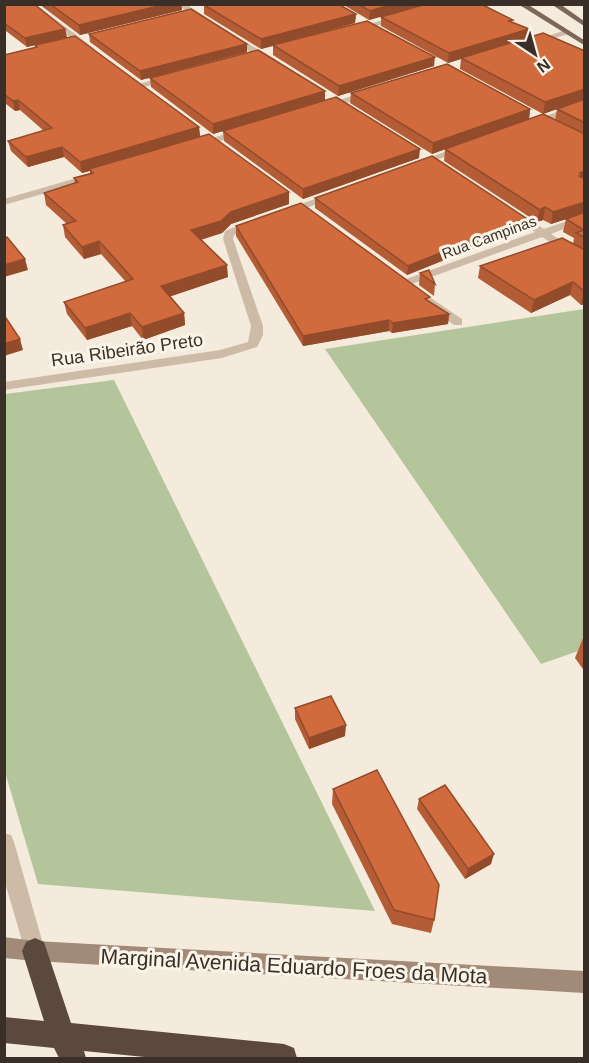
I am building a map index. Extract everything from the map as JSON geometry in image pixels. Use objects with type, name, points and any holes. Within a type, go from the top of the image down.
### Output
[{"type":"highway","points":[[35,951],[68,1048]]},
{"type":"highway","points":[[4,1030],[68,1048],[284,1059]]},
{"type":"main road","points":[[521,4],[585,44]]},
{"type":"main road","points":[[555,4],[585,24]]},
{"type":"street","points":[[30,4],[96,53]]},
{"type":"street","points":[[180,10],[192,12],[203,10]]},
{"type":"street","points":[[192,12],[212,24]]},
{"type":"street","points":[[346,31],[413,14]]},
{"type":"street","points":[[358,20],[378,31]]},
{"type":"street","points":[[221,30],[279,66]]},
{"type":"street","points":[[522,46],[566,32]]},
{"type":"street","points":[[534,34],[562,46]]},
{"type":"street","points":[[68,42],[90,37]]},
{"type":"street","points":[[249,56],[271,50]]},
{"type":"street","points":[[140,85],[184,74]]},
{"type":"street","points":[[131,79],[149,92]]},
{"type":"street","points":[[316,109],[381,90]]},
{"type":"street","points":[[327,97],[346,108]]},
{"type":"street","points":[[520,127],[585,104]]},
{"type":"street","points":[[532,114],[553,125]]},
{"type":"street","points":[[189,147],[254,128]]},
{"type":"street","points":[[203,133],[221,147]]},
{"type":"street","points":[[410,167],[476,143]]},
{"type":"street","points":[[422,153],[440,165]]},
{"type":"street","points":[[4,202],[110,171]]},
{"type":"street","name":"Rua Ribeirão Preto","points":[[4,386],[222,354],[253,344],[257,335],[257,326],[230,246],[230,233],[246,224],[346,190]]},
{"type":"street","points":[[496,202],[585,260]]},
{"type":"street","name":"Rua Campinas","points":[[458,322],[400,280],[585,218]]},
{"type":"street","points":[[4,842],[35,951]]},
{"type":"street","name":"Marginal Avenida Eduardo Froes da Mota","points":[[4,947],[35,951],[585,982]]},
{"type":"green space","points":[[584,309],[584,649],[541,664],[325,349]]},
{"type":"green space","points":[[114,380],[375,911],[38,884],[5,772],[5,394]]},
{"type":"building","points":[[4,4],[34,4],[65,29],[25,38],[4,23]]},
{"type":"building","points":[[50,4],[167,4],[79,25]]},
{"type":"building","points":[[338,4],[356,14],[261,39],[204,5]]},
{"type":"building","points":[[358,4],[393,4],[370,11]]},
{"type":"building","points":[[426,4],[481,4],[513,20],[509,21],[529,29],[449,53],[381,17]]},
{"type":"building","points":[[191,9],[247,44],[140,71],[89,34]]},
{"type":"building","points":[[367,21],[435,57],[339,86],[273,45]]},
{"type":"building","points":[[543,33],[585,51],[585,89],[545,102],[461,58]]},
{"type":"building","points":[[75,36],[199,127],[80,162],[62,147],[26,157],[8,141],[52,128],[18,100],[13,101],[4,94],[4,55]]},
{"type":"building","points":[[258,50],[325,91],[213,124],[150,78]]},
{"type":"building","points":[[447,64],[530,109],[433,143],[351,93]]},
{"type":"building","points":[[336,97],[420,149],[303,189],[223,131]]},
{"type":"building","points":[[585,99],[585,123],[557,109]]},
{"type":"building","points":[[543,114],[585,134],[585,171],[579,176],[585,179],[585,202],[553,212],[545,207],[540,210],[445,149]]},
{"type":"building","points":[[209,134],[289,192],[231,212],[221,221],[191,230],[227,265],[161,286],[184,313],[142,327],[130,313],[85,328],[64,302],[133,279],[99,241],[82,247],[63,225],[76,221],[44,193],[78,182],[74,178],[93,173],[89,169]]},
{"type":"building","points":[[432,156],[526,218],[408,266],[315,198]]},
{"type":"building","points":[[301,203],[430,297],[425,299],[449,314],[393,323],[389,320],[303,336],[236,226]]},
{"type":"building","points":[[585,212],[585,238],[576,233],[584,230],[566,219]]},
{"type":"building","points":[[7,237],[25,259],[4,265],[4,238]]},
{"type":"building","points":[[562,238],[585,250],[585,292],[573,282],[534,300],[480,266]]},
{"type":"building","points":[[429,270],[435,284],[420,273]]},
{"type":"building","points":[[4,315],[20,339],[4,344]]},
{"type":"building","points":[[331,696],[346,725],[309,738],[295,708]]},
{"type":"building","points":[[377,770],[439,885],[434,920],[394,910],[333,789]]},
{"type":"building","points":[[445,785],[494,854],[468,869],[419,799]]}]
